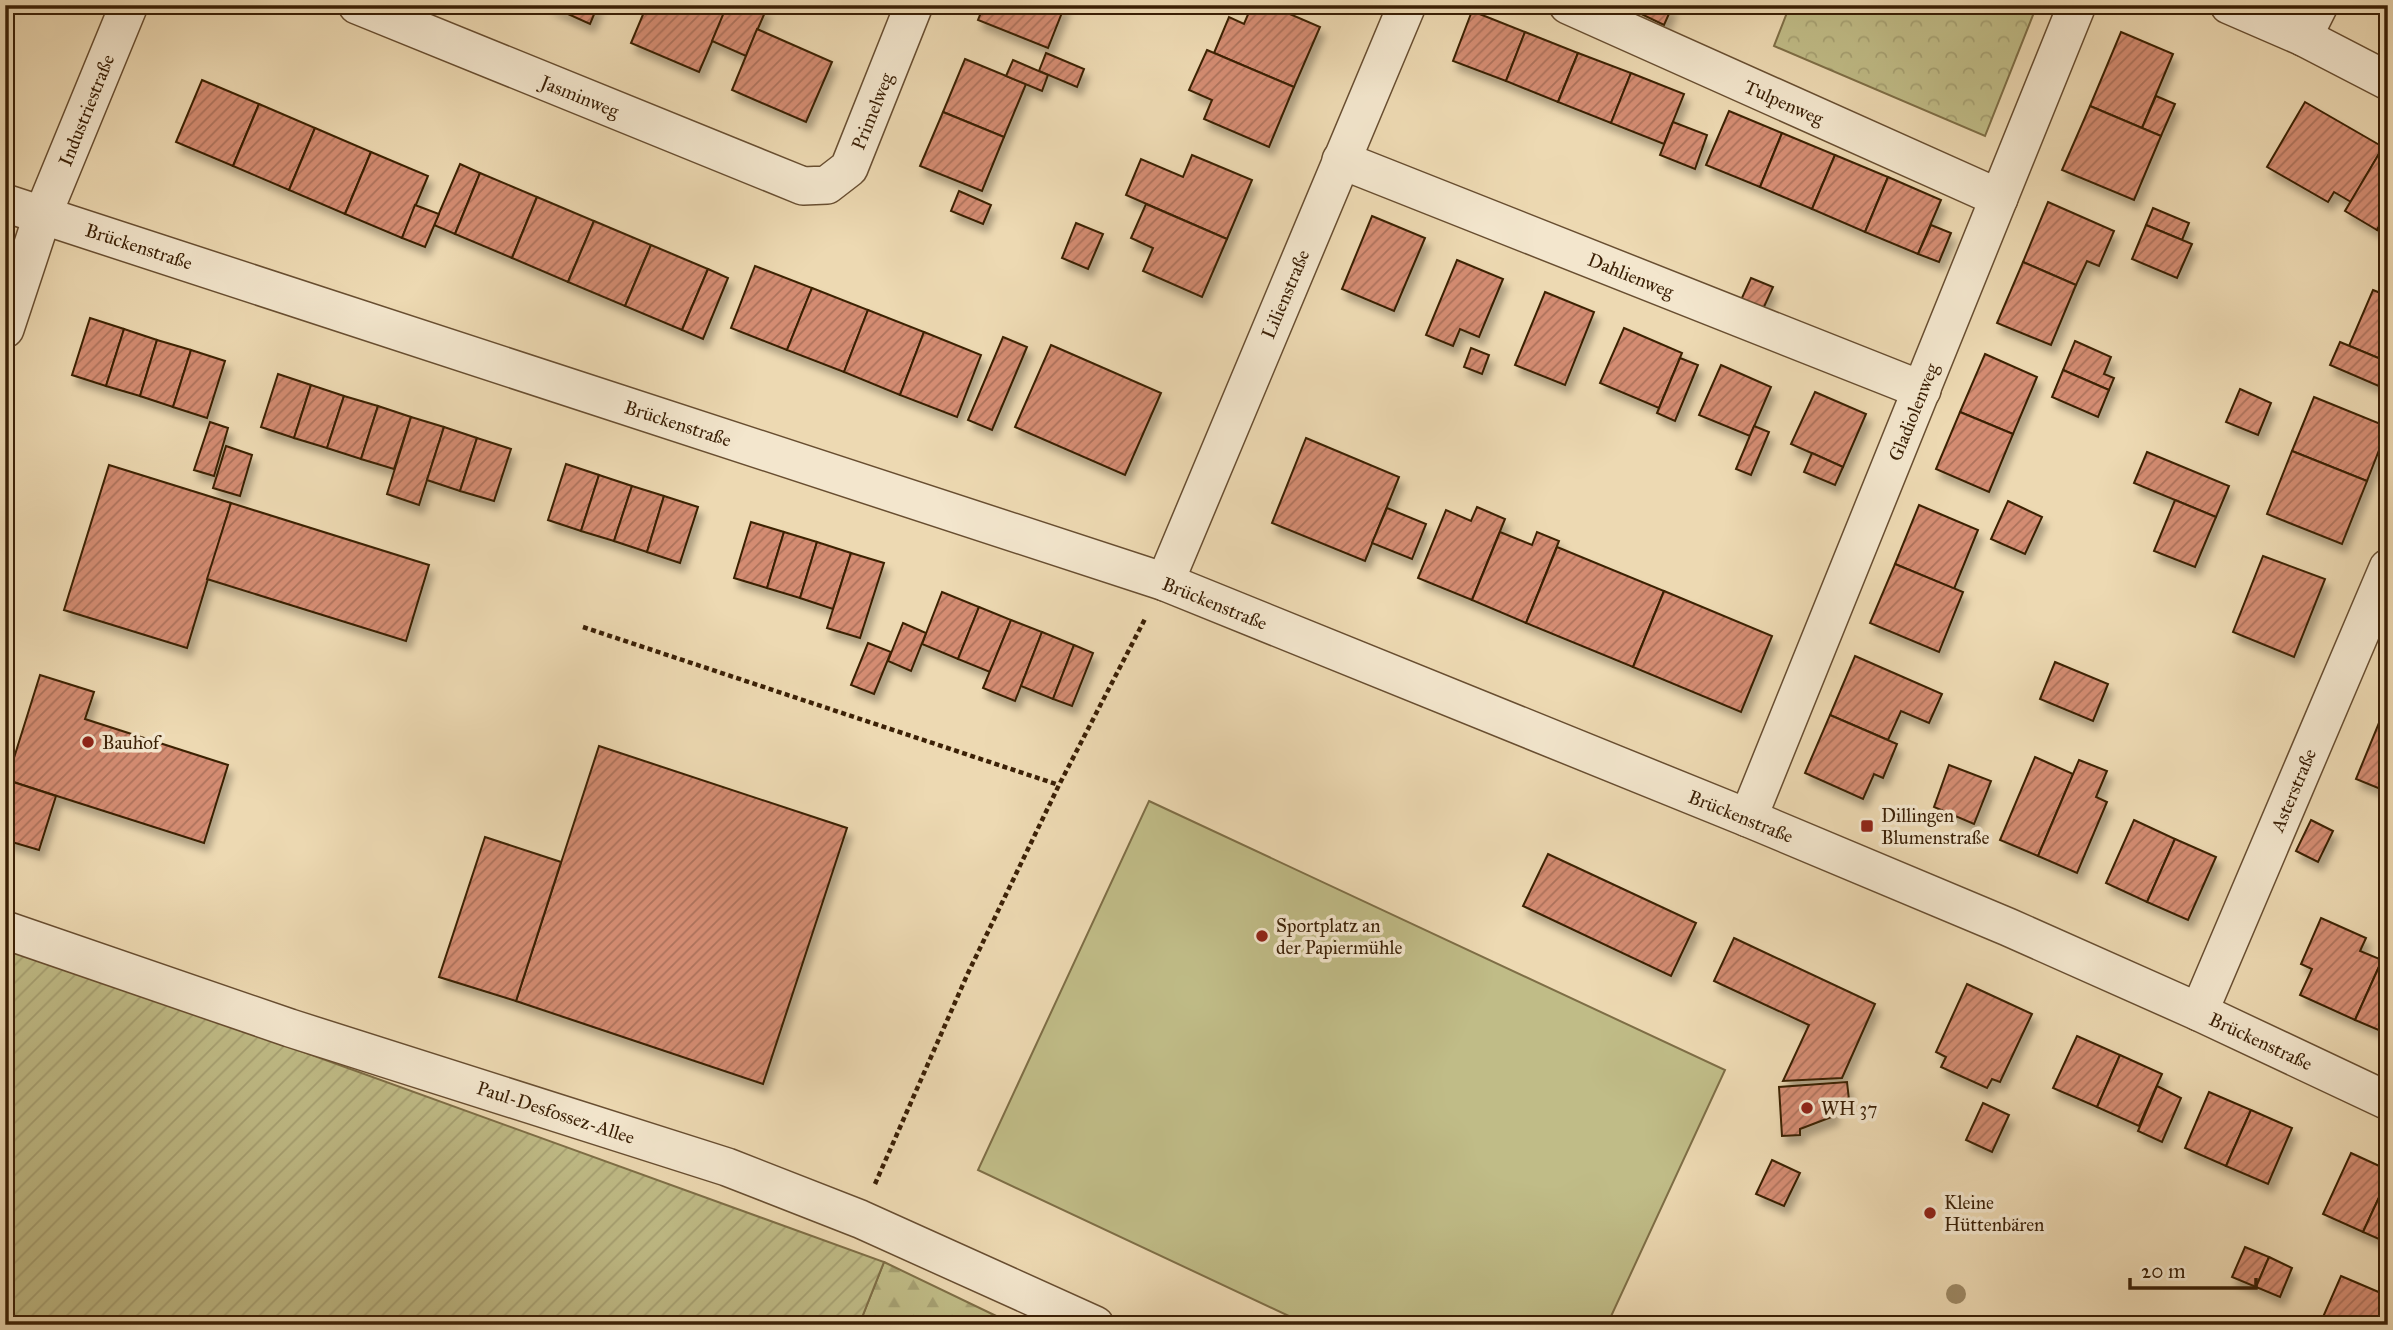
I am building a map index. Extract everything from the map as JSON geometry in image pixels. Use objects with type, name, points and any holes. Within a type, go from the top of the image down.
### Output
[{"type":"street","name":"Industriestraße","points":[[5,329],[43,214],[129,5]]},
{"type":"street","name":"Jasminweg","points":[[357,5],[803,186]]},
{"type":"street","name":"Primelweg","points":[[803,186],[827,185],[849,168],[914,5]]},
{"type":"street","name":"Lilienstraße","points":[[1165,582],[1407,5]]},
{"type":"street","name":"Tulpenweg","points":[[1568,5],[1999,198]]},
{"type":"street","name":"Gladiolenweg","points":[[1748,818],[2077,5]]},
{"type":"street","points":[[2229,5],[2303,37],[2388,81]]},
{"type":"street","points":[[2303,37],[2319,5]]},
{"type":"street","name":"Dahlienweg","points":[[1341,160],[1922,390]]},
{"type":"street","name":"Brückenstraße","points":[[5,203],[1165,582],[1748,818],[1996,923],[2199,1012],[2388,1101]]},
{"type":"street","name":"Asterstraße","points":[[2199,1012],[2388,568]]},
{"type":"street","name":"Paul-Desfossez-Allee","points":[[5,930],[290,1028],[727,1167],[860,1219],[1095,1325]]},
{"type":"path","points":[[860,1219],[968,973],[1059,785],[1165,582]]},
{"type":"path","points":[[583,627],[1059,785]]},
{"type":"green space","points":[[1790,5],[2037,5],[1985,136],[1774,46]]},
{"type":"green space","name":"Sportplatz an der Papiermühle","points":[[1149,801],[1725,1070],[1607,1325],[1308,1325],[978,1170]]},
{"type":"green space","points":[[5,944],[884,1262],[859,1325],[5,1325]]},
{"type":"green space","points":[[884,1262],[1015,1325],[859,1325]]},
{"type":"building","points":[[548,5],[598,5],[590,24]]},
{"type":"building","points":[[647,5],[704,5],[724,14],[699,72],[631,43]]},
{"type":"building","points":[[727,5],[754,5],[766,10],[746,56],[712,41]]},
{"type":"building","points":[[984,5],[1065,5],[1048,48],[978,20]]},
{"type":"building","points":[[1252,5],[1269,5],[1320,27],[1294,87],[1214,53],[1229,17],[1244,24]]},
{"type":"building","points":[[1639,5],[1672,7],[1664,25],[1637,12]]},
{"type":"building","points":[[1472,11],[1525,32],[1506,81],[1453,61]]},
{"type":"building","points":[[757,29],[832,62],[806,122],[732,90]]},
{"type":"building","points":[[1525,32],[1578,53],[1558,102],[1506,81]]},
{"type":"building","points":[[2121,32],[2173,54],[2142,128],[2090,106]]},
{"type":"building","points":[[1207,50],[1294,87],[1269,147],[1204,119],[1212,100],[1189,90]]},
{"type":"building","points":[[1046,53],[1084,69],[1077,87],[1039,71]]},
{"type":"building","points":[[1578,53],[1631,73],[1611,123],[1558,102]]},
{"type":"building","points":[[965,59],[1026,84],[1004,137],[943,112]]},
{"type":"building","points":[[1013,60],[1048,75],[1042,91],[1006,76]]},
{"type":"building","points":[[1631,73],[1684,94],[1664,144],[1611,123]]},
{"type":"building","points":[[202,80],[259,104],[233,166],[176,142]]},
{"type":"building","points":[[2156,96],[2175,104],[2161,136],[2142,128]]},
{"type":"building","points":[[2305,102],[2383,147],[2351,202],[2334,192],[2328,202],[2267,167]]},
{"type":"building","points":[[259,104],[315,128],[289,190],[233,166]]},
{"type":"building","points":[[2090,106],[2161,136],[2134,200],[2062,170]]},
{"type":"building","points":[[1729,111],[1782,133],[1760,187],[1706,165]]},
{"type":"building","points":[[943,112],[1004,137],[982,191],[920,166]]},
{"type":"building","points":[[1673,122],[1707,135],[1695,169],[1660,155]]},
{"type":"building","points":[[315,128],[371,152],[345,214],[289,190]]},
{"type":"building","points":[[1782,133],[1835,155],[1812,209],[1760,187]]},
{"type":"building","points":[[2383,147],[2388,149],[2388,212],[2377,230],[2345,211]]},
{"type":"building","points":[[371,152],[428,176],[402,238],[345,214]]},
{"type":"building","points":[[1192,155],[1252,180],[1227,239],[1126,195],[1141,159],[1183,177]]},
{"type":"building","points":[[1835,155],[1888,177],[1865,232],[1812,209]]},
{"type":"building","points":[[460,164],[480,173],[455,234],[434,225]]},
{"type":"building","points":[[480,173],[537,197],[512,258],[455,234]]},
{"type":"building","points":[[1888,177],[1941,200],[1918,254],[1865,232]]},
{"type":"building","points":[[959,191],[991,205],[983,224],[951,211]]},
{"type":"building","points":[[537,197],[594,221],[568,282],[512,258]]},
{"type":"building","points":[[2048,202],[2114,231],[2099,266],[2087,261],[2076,285],[2023,262]]},
{"type":"building","points":[[1146,204],[1227,239],[1202,297],[1143,271],[1153,248],[1131,238]]},
{"type":"building","points":[[415,205],[439,214],[425,247],[402,238]]},
{"type":"building","points":[[2153,208],[2189,223],[2182,240],[2146,225]]},
{"type":"building","points":[[2388,212],[2388,236],[2377,230]]},
{"type":"building","points":[[1372,216],[1425,238],[1394,311],[1342,289]]},
{"type":"building","points":[[594,221],[651,245],[625,306],[568,282]]},
{"type":"building","points":[[1076,223],[1103,234],[1088,269],[1062,258]]},
{"type":"building","points":[[1931,225],[1951,233],[1939,262],[1918,254]]},
{"type":"building","points":[[2146,225],[2192,244],[2177,278],[2132,259]]},
{"type":"building","points":[[651,245],[708,269],[682,330],[625,306]]},
{"type":"building","points":[[1457,260],[1503,279],[1479,337],[1460,329],[1453,346],[1426,335]]},
{"type":"building","points":[[2023,262],[2076,285],[2051,345],[1997,323]]},
{"type":"building","points":[[755,266],[812,288],[787,350],[731,328]]},
{"type":"building","points":[[708,269],[728,278],[703,339],[682,330]]},
{"type":"building","points":[[1751,278],[1773,287],[1763,309],[1741,300]]},
{"type":"building","points":[[812,288],[868,310],[844,372],[787,350]]},
{"type":"building","points":[[2373,290],[2388,296],[2388,362],[2349,346]]},
{"type":"building","points":[[1545,292],[1594,312],[1565,385],[1515,365]]},
{"type":"building","points":[[868,310],[924,332],[900,395],[844,372]]},
{"type":"building","points":[[90,318],[124,329],[106,386],[72,375]]},
{"type":"building","points":[[1624,328],[1682,353],[1659,408],[1600,383]]},
{"type":"building","points":[[124,329],[157,340],[140,396],[106,386]]},
{"type":"building","points":[[924,332],[981,355],[957,417],[900,395]]},
{"type":"building","points":[[1003,337],[1027,347],[992,430],[968,420]]},
{"type":"building","points":[[157,340],[191,350],[173,407],[140,396]]},
{"type":"building","points":[[2075,341],[2111,357],[2104,374],[2114,378],[2109,390],[2063,370]]},
{"type":"building","points":[[2340,342],[2388,362],[2388,390],[2330,365]]},
{"type":"building","points":[[1051,345],[1161,393],[1125,475],[1015,427]]},
{"type":"building","points":[[1471,348],[1489,355],[1482,374],[1464,367]]},
{"type":"building","points":[[191,350],[225,361],[207,418],[173,407]]},
{"type":"building","points":[[1985,354],[2037,377],[2013,434],[1960,412]]},
{"type":"building","points":[[1680,358],[1698,365],[1675,421],[1657,413]]},
{"type":"building","points":[[1721,365],[1771,387],[1750,436],[1699,415]]},
{"type":"building","points":[[2063,370],[2109,390],[2098,417],[2052,397]]},
{"type":"building","points":[[278,374],[311,385],[294,438],[261,427]]},
{"type":"building","points":[[311,385],[344,396],[327,448],[294,438]]},
{"type":"building","points":[[2240,389],[2271,403],[2258,435],[2226,422]]},
{"type":"building","points":[[1815,392],[1866,414],[1843,467],[1791,444]]},
{"type":"building","points":[[344,396],[378,406],[361,459],[327,448]]},
{"type":"building","points":[[2314,397],[2388,427],[2367,481],[2292,451]]},
{"type":"building","points":[[378,406],[411,417],[394,469],[361,459]]},
{"type":"building","points":[[1960,412],[2013,434],[1989,492],[1936,469]]},
{"type":"building","points":[[411,417],[444,427],[419,505],[387,494]]},
{"type":"building","points":[[210,422],[228,428],[214,476],[194,470]]},
{"type":"building","points":[[1754,426],[1769,432],[1751,475],[1736,469]]},
{"type":"building","points":[[444,427],[477,438],[460,491],[427,480]]},
{"type":"building","points":[[477,438],[511,449],[494,501],[460,491]]},
{"type":"building","points":[[1306,438],[1399,477],[1365,561],[1272,523]]},
{"type":"building","points":[[226,446],[252,455],[240,496],[213,488]]},
{"type":"building","points":[[2292,451],[2367,481],[2342,544],[2267,514]]},
{"type":"building","points":[[2147,452],[2229,486],[2216,517],[2134,483]]},
{"type":"building","points":[[1812,453],[1843,467],[1835,485],[1804,472]]},
{"type":"building","points":[[566,464],[599,475],[581,531],[548,520]]},
{"type":"building","points":[[109,465],[231,503],[187,648],[64,610]]},
{"type":"building","points":[[599,475],[632,486],[614,541],[581,531]]},
{"type":"building","points":[[632,486],[664,496],[647,552],[614,541]]},
{"type":"building","points":[[664,496],[698,507],[680,563],[647,552]]},
{"type":"building","points":[[2175,500],[2216,517],[2195,567],[2154,551]]},
{"type":"building","points":[[2008,501],[2042,517],[2025,554],[1991,539]]},
{"type":"building","points":[[231,503],[429,565],[406,641],[207,579]]},
{"type":"building","points":[[1919,505],[1978,530],[1954,589],[1895,564]]},
{"type":"building","points":[[1477,507],[1505,519],[1472,600],[1418,578],[1446,510],[1471,521]]},
{"type":"building","points":[[1387,508],[1426,524],[1412,559],[1372,543]]},
{"type":"building","points":[[751,522],[784,532],[767,588],[734,578]]},
{"type":"building","points":[[784,532],[817,542],[800,598],[767,588]]},
{"type":"building","points":[[1500,532],[1532,545],[1537,532],[1559,541],[1526,623],[1472,600]]},
{"type":"building","points":[[817,542],[851,553],[833,609],[800,598]]},
{"type":"building","points":[[1557,547],[1664,591],[1633,667],[1526,623]]},
{"type":"building","points":[[851,553],[884,563],[860,638],[827,628]]},
{"type":"building","points":[[2263,556],[2325,579],[2294,657],[2233,632]]},
{"type":"building","points":[[1895,564],[1963,592],[1939,652],[1870,623]]},
{"type":"building","points":[[1664,591],[1772,636],[1741,712],[1633,667]]},
{"type":"building","points":[[942,592],[979,607],[958,659],[922,644]]},
{"type":"building","points":[[979,607],[1011,620],[990,672],[958,659]]},
{"type":"building","points":[[1011,620],[1042,632],[1015,701],[983,688]]},
{"type":"building","points":[[903,623],[926,633],[911,671],[888,661]]},
{"type":"building","points":[[1042,632],[1074,645],[1053,699],[1021,686]]},
{"type":"building","points":[[868,643],[891,652],[874,694],[851,685]]},
{"type":"building","points":[[1074,645],[1093,653],[1072,706],[1053,699]]},
{"type":"building","points":[[1855,656],[1942,694],[1929,723],[1901,711],[1888,740],[1830,715]]},
{"type":"building","points":[[2055,662],[2108,684],[2093,721],[2040,699]]},
{"type":"building","name":"Bauhof","points":[[40,675],[94,692],[85,719],[228,765],[204,843],[7,780]]},
{"type":"building","points":[[2383,713],[2388,715],[2388,792],[2356,779]]},
{"type":"building","points":[[1830,715],[1897,744],[1883,778],[1874,774],[1863,799],[1805,773]]},
{"type":"building","points":[[599,746],[847,828],[763,1084],[516,1001]]},
{"type":"building","points":[[2035,757],[2073,774],[2038,856],[2000,840]]},
{"type":"building","points":[[2079,760],[2107,771],[2096,797],[2107,802],[2077,873],[2038,856]]},
{"type":"building","points":[[1949,765],[1991,781],[1974,824],[1934,807]]},
{"type":"building","points":[[7,780],[56,796],[39,850],[5,840]]},
{"type":"building","points":[[2134,820],[2175,839],[2147,902],[2106,883]]},
{"type":"building","points":[[2311,820],[2333,831],[2318,862],[2296,851]]},
{"type":"building","points":[[485,837],[561,862],[516,1001],[439,977]]},
{"type":"building","points":[[2175,839],[2216,857],[2188,920],[2147,902]]},
{"type":"building","points":[[1548,854],[1696,923],[1671,976],[1523,906]]},
{"type":"building","points":[[2321,918],[2366,938],[2360,951],[2382,960],[2355,1020],[2300,995],[2312,969],[2301,964]]},
{"type":"building","points":[[1734,938],[1875,1004],[1842,1078],[1783,1081],[1809,1025],[1714,981]]},
{"type":"building","points":[[2382,960],[2388,962],[2388,1034],[2355,1020]]},
{"type":"building","points":[[1967,984],[2032,1014],[2000,1082],[1992,1079],[1987,1088],[1941,1067],[1946,1057],[1936,1052]]},
{"type":"building","points":[[2077,1036],[2120,1055],[2097,1107],[2053,1088]]},
{"type":"building","points":[[2120,1055],[2162,1074],[2139,1126],[2097,1107]]},
{"type":"building","name":"WH 37","points":[[1847,1082],[1849,1100],[1834,1100],[1834,1116],[1800,1129],[1800,1135],[1782,1136],[1779,1087]]},
{"type":"building","points":[[2157,1086],[2181,1098],[2162,1142],[2138,1131]]},
{"type":"building","points":[[2209,1092],[2251,1110],[2226,1166],[2185,1148]]},
{"type":"building","points":[[1983,1103],[2009,1115],[1992,1152],[1966,1140]]},
{"type":"building","points":[[2251,1110],[2292,1128],[2268,1184],[2226,1166]]},
{"type":"building","points":[[2351,1153],[2388,1170],[2388,1178],[2363,1232],[2323,1214]]},
{"type":"building","points":[[1772,1160],[1800,1173],[1784,1206],[1756,1194]]},
{"type":"building","points":[[2388,1178],[2388,1243],[2363,1232]]},
{"type":"building","points":[[2245,1247],[2269,1257],[2256,1287],[2232,1277]]},
{"type":"building","points":[[2269,1257],[2292,1268],[2280,1297],[2256,1287]]},
{"type":"building","points":[[2341,1276],[2388,1296],[2388,1325],[2340,1325],[2323,1317]]},
{"type":"place","name":"Bauhof","points":[[88,742]]},
{"type":"place","name":"Dillingen Blumenstraße","points":[[1867,826]]},
{"type":"place","name":"Sportplatz an der Papiermühle","points":[[1262,936]]},
{"type":"place","name":"WH 37","points":[[1807,1108]]},
{"type":"place","name":"Kleine Hüttenbären","points":[[1930,1213]]}]
